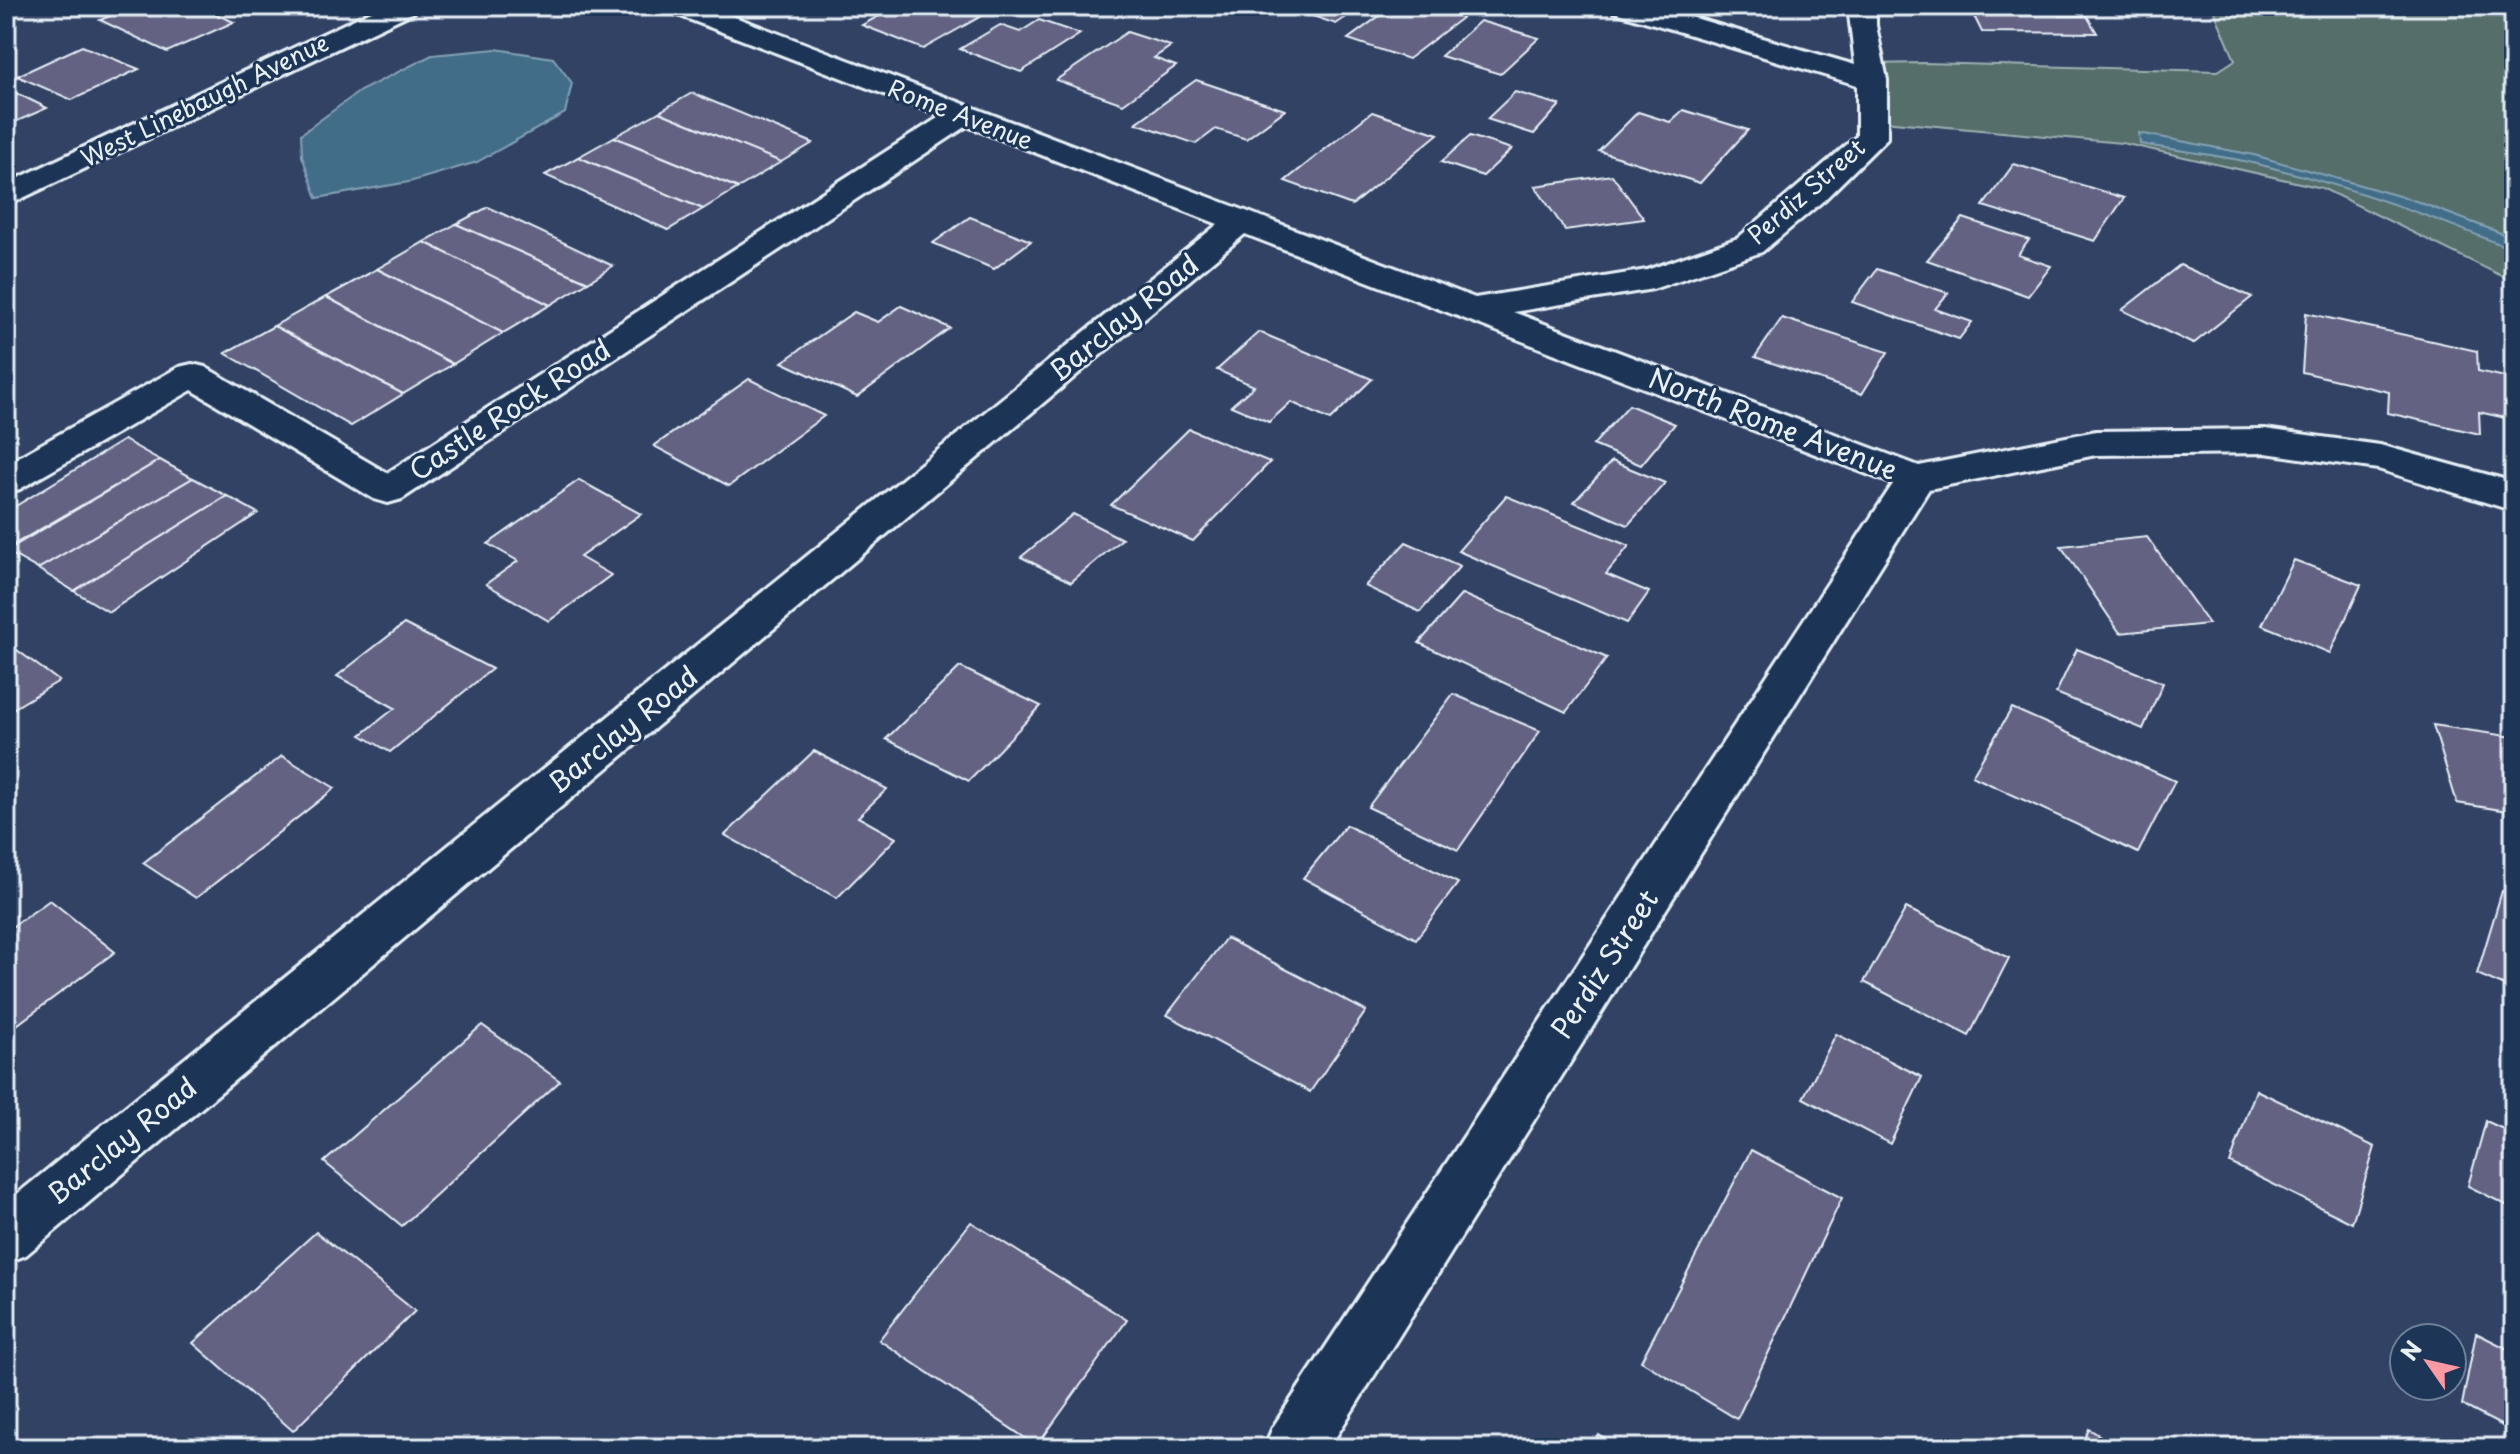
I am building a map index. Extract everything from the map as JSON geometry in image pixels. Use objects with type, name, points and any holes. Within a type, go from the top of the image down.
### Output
[{"type":"street","name":"West Linebaugh Avenue","points":[[6,196],[404,6]]},
{"type":"street","name":"Rome Avenue","points":[[680,6],[1240,222]]},
{"type":"street","points":[[1624,6],[1872,80]]},
{"type":"street","name":"Perdiz Street","points":[[1475,308],[1653,279],[1750,245],[1813,193],[1872,138],[1872,80],[1862,25],[1862,6]]},
{"type":"street","name":"Castle Rock Road","points":[[6,480],[192,375],[388,490],[962,116]]},
{"type":"street","name":"North Rome Avenue","points":[[1240,222],[1475,308],[1916,479],[2096,443],[2265,441],[2380,457],[2514,498]]},
{"type":"street","name":"Barclay Road","points":[[6,1237],[1240,222]]},
{"type":"street","name":"Perdiz Street","points":[[1294,1448],[1916,479]]},
{"type":"green space","points":[[2212,6],[2514,6],[2514,282],[2322,188],[2122,143],[1872,120],[1869,64],[2218,71],[2235,60]]},
{"type":"water","points":[[496,49],[553,58],[572,83],[565,113],[477,162],[409,182],[317,198],[302,156],[301,134],[360,91],[432,55]]},
{"type":"water","points":[[2139,133],[2254,155],[2413,200],[2514,238],[2514,250],[2415,212],[2313,179],[2244,161],[2140,144]]},
{"type":"building","points":[[133,6],[198,6],[234,22],[167,52],[100,20]]},
{"type":"building","points":[[897,6],[999,6],[923,49],[862,25]]},
{"type":"building","points":[[1284,6],[1362,6],[1336,24]]},
{"type":"building","points":[[1393,6],[1455,6],[1471,11],[1408,59],[1348,39]]},
{"type":"building","points":[[1969,6],[2053,6],[2059,16],[2087,16],[2097,33],[1982,32]]},
{"type":"building","points":[[1039,20],[1080,34],[1021,72],[960,49],[1000,25],[1020,32]]},
{"type":"building","points":[[1480,21],[1539,38],[1500,74],[1441,56]]},
{"type":"building","points":[[1127,32],[1171,46],[1154,58],[1176,66],[1123,104],[1056,80]]},
{"type":"building","points":[[82,46],[139,69],[72,100],[17,76]]},
{"type":"building","points":[[1196,80],[1285,110],[1246,139],[1216,129],[1196,144],[1136,123]]},
{"type":"building","points":[[6,88],[47,108],[6,126]]},
{"type":"building","points":[[1515,92],[1560,105],[1534,134],[1487,119]]},
{"type":"building","points":[[692,93],[813,143],[781,162],[659,112]]},
{"type":"building","points":[[1683,110],[1748,130],[1700,183],[1599,151],[1638,112],[1670,122]]},
{"type":"building","points":[[659,112],[781,162],[738,188],[614,137]]},
{"type":"building","points":[[1372,112],[1438,134],[1352,205],[1285,181]]},
{"type":"building","points":[[1470,136],[1512,149],[1483,176],[1441,162]]},
{"type":"building","points":[[614,137],[738,188],[703,209],[578,157]]},
{"type":"building","points":[[578,157],[703,209],[668,230],[545,175]]},
{"type":"building","points":[[2014,164],[2124,198],[2095,241],[1983,206]]},
{"type":"building","points":[[1612,175],[1644,219],[1565,230],[1535,186]]},
{"type":"building","points":[[488,207],[613,266],[588,282],[456,224]]},
{"type":"building","points":[[970,217],[1031,241],[994,269],[933,243]]},
{"type":"building","points":[[1963,218],[2029,240],[2018,255],[2051,266],[2028,296],[1927,260]]},
{"type":"building","points":[[456,224],[588,282],[550,305],[424,242]]},
{"type":"building","points":[[424,242],[550,305],[503,333],[377,269]]},
{"type":"building","points":[[2180,265],[2252,297],[2193,344],[2122,310]]},
{"type":"building","points":[[377,269],[503,333],[453,364],[326,297]]},
{"type":"building","points":[[1877,269],[1948,293],[1935,309],[1972,322],[1959,339],[1852,302]]},
{"type":"building","points":[[326,297],[453,364],[403,394],[274,326]]},
{"type":"building","points":[[901,306],[950,328],[857,397],[782,362],[854,312],[878,322]]},
{"type":"building","points":[[2306,313],[2477,351],[2478,371],[2514,379],[2514,420],[2479,412],[2480,434],[2388,413],[2389,392],[2302,372]]},
{"type":"building","points":[[1782,318],[1888,352],[1862,394],[1755,357]]},
{"type":"building","points":[[274,326],[403,394],[351,426],[225,353]]},
{"type":"building","points":[[1259,332],[1372,379],[1330,420],[1291,402],[1269,422],[1231,406],[1254,386],[1217,370]]},
{"type":"building","points":[[749,379],[824,416],[729,486],[654,446]]},
{"type":"building","points":[[1629,405],[1675,424],[1641,465],[1593,445]]},
{"type":"building","points":[[1189,429],[1270,462],[1193,541],[1111,505]]},
{"type":"building","points":[[124,440],[160,460],[6,549],[6,512]]},
{"type":"building","points":[[160,460],[193,478],[38,569],[6,551]]},
{"type":"building","points":[[1612,461],[1665,483],[1628,525],[1574,502]]},
{"type":"building","points":[[193,478],[227,496],[74,591],[38,569]]},
{"type":"building","points":[[579,480],[641,514],[580,557],[611,575],[549,621],[486,584],[518,561],[488,544]]},
{"type":"building","points":[[227,496],[258,513],[109,612],[74,591]]},
{"type":"building","points":[[1506,496],[1629,546],[1606,574],[1649,592],[1627,623],[1458,551]]},
{"type":"building","points":[[1073,514],[1122,539],[1071,582],[1021,557]]},
{"type":"building","points":[[2147,537],[2209,624],[2120,633],[2061,546]]},
{"type":"building","points":[[1406,542],[1460,566],[1420,612],[1365,586]]},
{"type":"building","points":[[2294,560],[2361,585],[2330,653],[2262,625]]},
{"type":"building","points":[[1462,594],[1607,658],[1566,712],[1419,643]]},
{"type":"building","points":[[404,624],[492,669],[390,752],[361,735],[395,708],[337,676]]},
{"type":"building","points":[[6,642],[59,681],[6,713]]},
{"type":"building","points":[[2077,649],[2163,683],[2143,729],[2056,693]]},
{"type":"building","points":[[960,667],[1041,706],[969,781],[886,739]]},
{"type":"building","points":[[1453,694],[1540,731],[1458,850],[1368,807]]},
{"type":"building","points":[[2012,708],[2175,781],[2138,853],[1972,776]]},
{"type":"building","points":[[2433,725],[2514,737],[2514,812],[2457,803]]},
{"type":"building","points":[[814,751],[887,789],[858,817],[896,838],[837,898],[725,835]]},
{"type":"building","points":[[282,756],[335,788],[196,898],[143,863]]},
{"type":"building","points":[[1346,825],[1458,883],[1416,939],[1303,878]]},
{"type":"building","points":[[2502,891],[2514,895],[2514,990],[2477,974]]},
{"type":"building","points":[[50,900],[115,952],[6,1033],[6,931]]},
{"type":"building","points":[[1906,908],[2009,958],[1969,1036],[1864,982]]},
{"type":"building","points":[[1226,938],[1366,1011],[1310,1092],[1167,1015]]},
{"type":"building","points":[[482,1025],[560,1081],[402,1226],[324,1162]]},
{"type":"building","points":[[1836,1034],[1922,1077],[1890,1144],[1803,1098]]},
{"type":"building","points":[[2256,1090],[2375,1147],[2352,1223],[2230,1163]]},
{"type":"building","points":[[2486,1121],[2514,1134],[2514,1209],[2468,1186]]},
{"type":"building","points":[[1751,1150],[1842,1198],[1737,1419],[1641,1361]]},
{"type":"building","points":[[971,1222],[1127,1320],[1037,1446],[879,1340]]},
{"type":"building","points":[[316,1232],[415,1311],[293,1431],[193,1343]]},
{"type":"building","points":[[2476,1333],[2514,1352],[2514,1432],[2462,1405],[2463,1402],[2468,1402],[2468,1374]]},
{"type":"building","points":[[2089,1429],[2120,1448],[2081,1448]]},
{"type":"building","points":[[1599,1435],[1620,1448],[1592,1448]]}]
